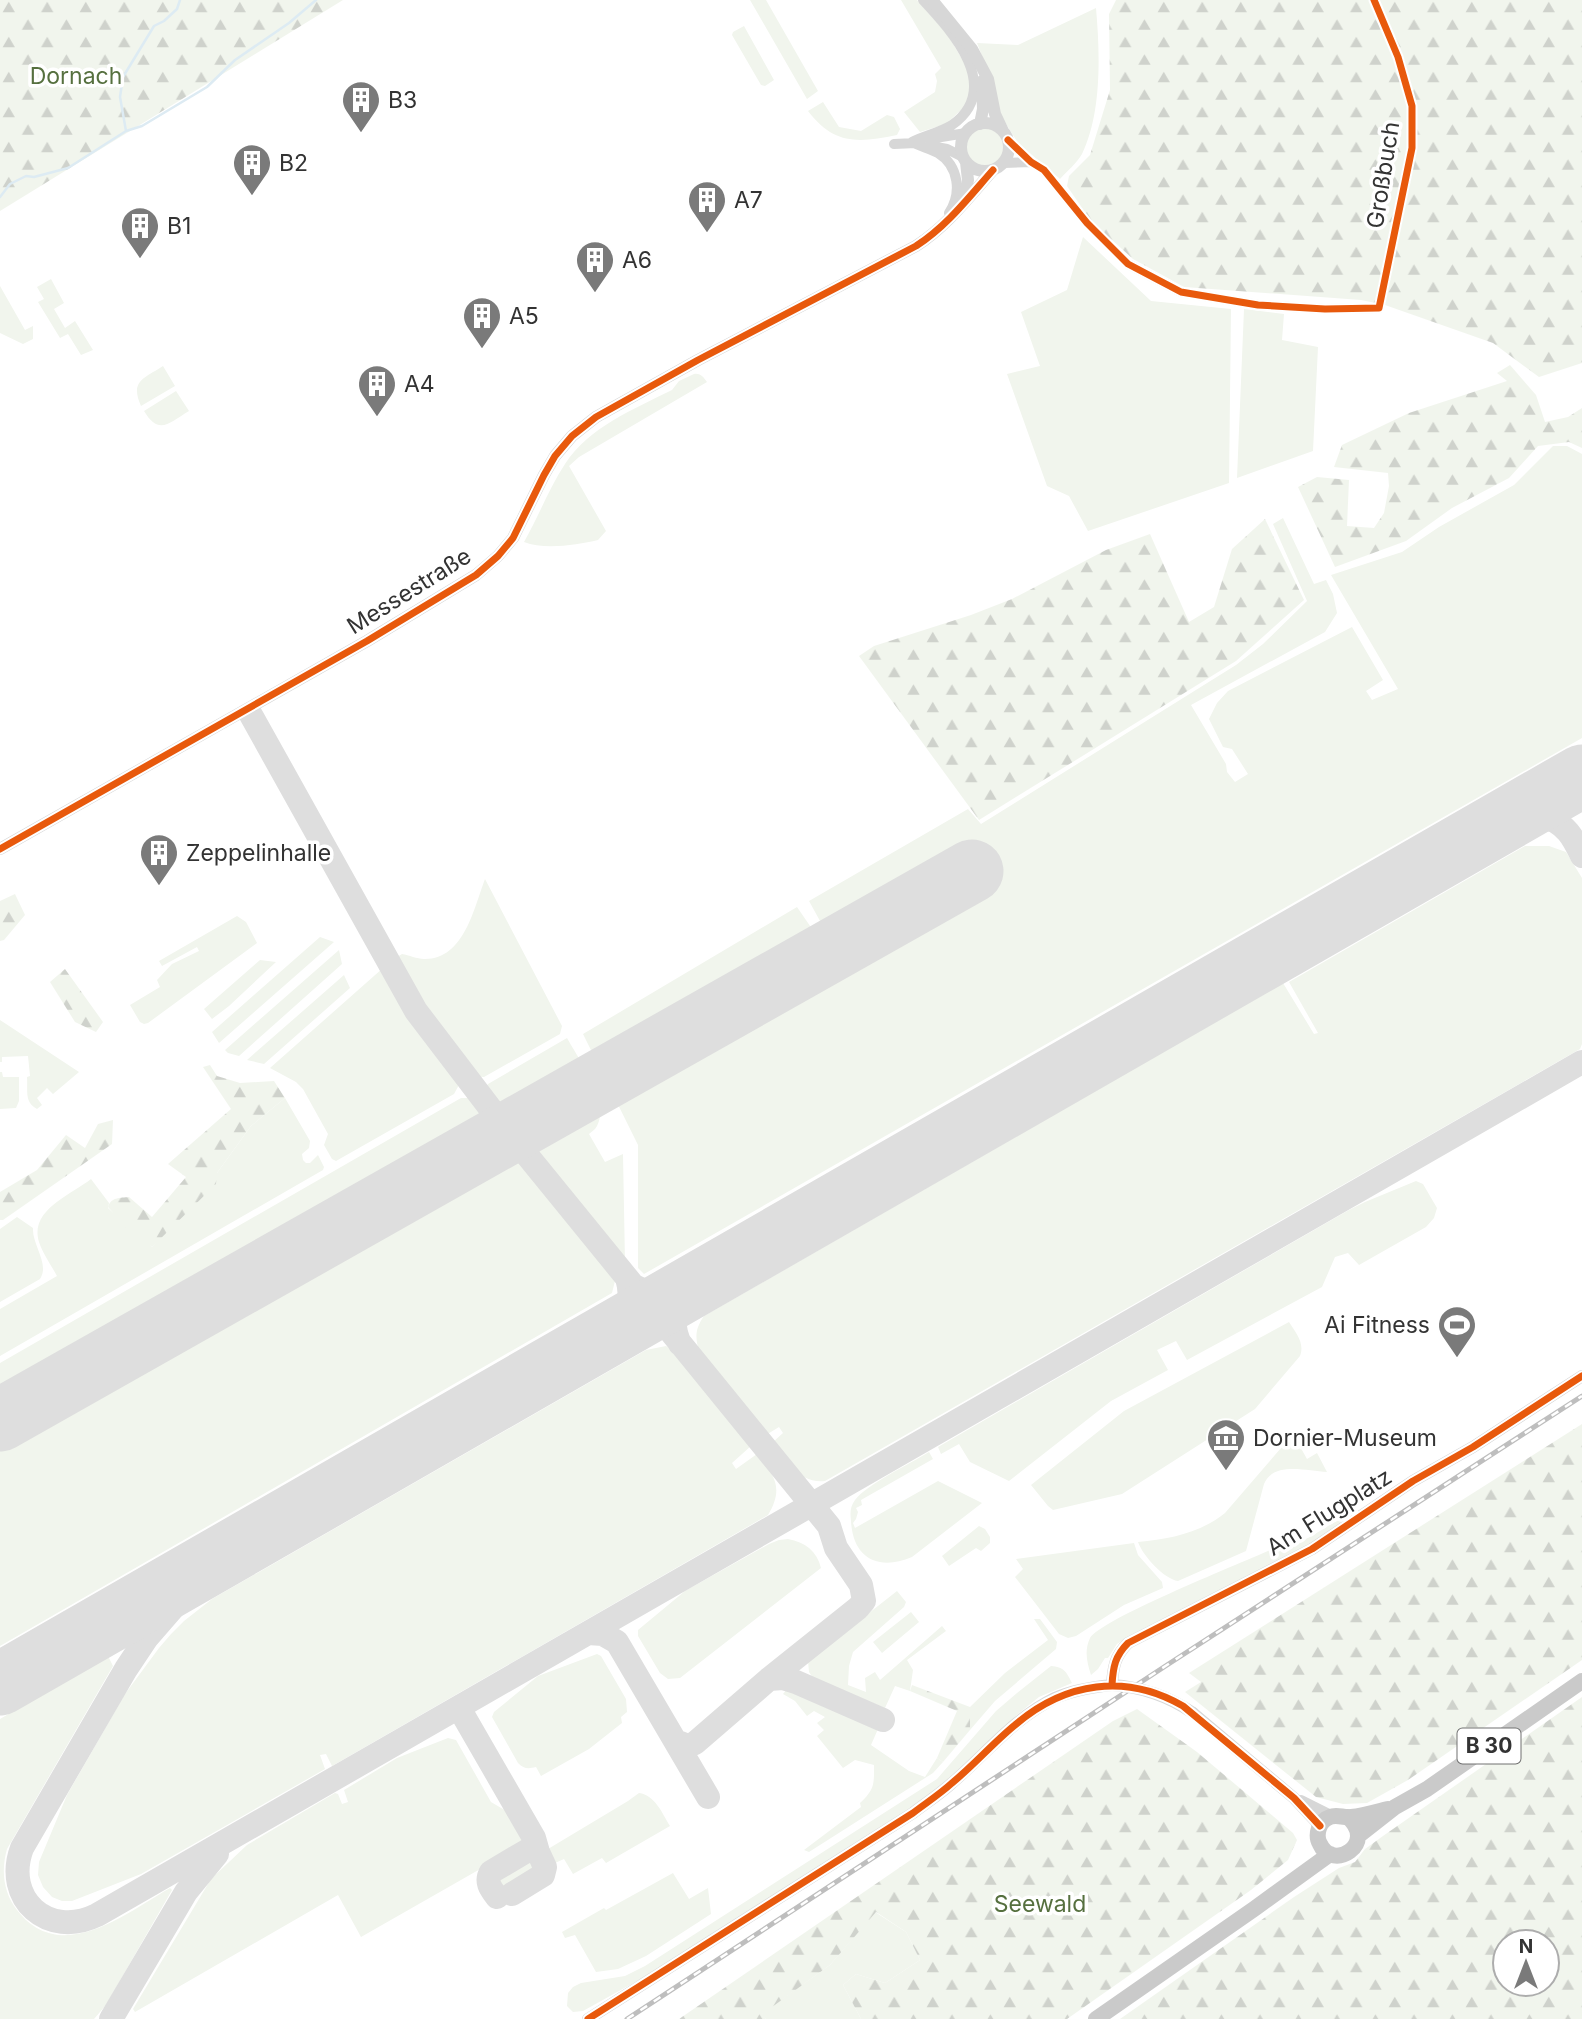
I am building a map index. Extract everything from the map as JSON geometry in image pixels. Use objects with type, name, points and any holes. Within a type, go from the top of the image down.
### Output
[{"type":"main road","name":"B 30","points":[[1096,2019],[1295,1880],[1324,1849],[1338,1856],[1347,1854],[1354,1847],[1358,1836],[1395,1807],[1438,1782],[1582,1681]]},
{"type":"main road","name":"B 30","points":[[1333,1820],[1395,1807]]},
{"type":"main road","points":[[1324,1849],[1317,1835],[1333,1820],[1354,1823],[1358,1836]]},
{"type":"street","points":[[912,142],[951,125],[965,112],[972,98],[975,79],[967,55],[944,22],[923,0]]},
{"type":"street","points":[[932,0],[972,49],[988,79],[995,114],[1009,151],[999,166]]},
{"type":"street","name":"Großbuch","points":[[1031,162],[1044,170],[1087,223],[1128,264],[1181,292],[1258,305],[1325,309],[1379,308],[1412,148],[1412,106],[1398,57],[1374,0]]},
{"type":"street","points":[[980,67],[983,109],[980,124]]},
{"type":"street","points":[[963,203],[968,180],[962,143],[972,127],[980,124],[993,125],[1031,162]]},
{"type":"street","points":[[894,144],[966,133]]},
{"type":"street","points":[[912,142],[947,149],[977,170],[1031,162]]},
{"type":"street","points":[[912,142],[938,153],[955,171],[958,185],[955,205],[936,233]]},
{"type":"street","name":"Messestraße","points":[[0,849],[367,641],[476,575],[498,556],[513,538],[555,456],[572,436],[596,417],[698,360],[916,246],[950,220],[999,166]]},
{"type":"street","name":"Am Flugplatz","points":[[1112,1685],[1115,1659],[1128,1643],[1312,1549],[1582,1376]]},
{"type":"street","points":[[588,2019],[914,1813],[952,1784],[1015,1724],[1036,1708],[1057,1697],[1088,1688],[1132,1686],[1165,1696],[1193,1713],[1294,1798],[1333,1820]]},
{"type":"green space","name":"Dornach","points":[[0,0],[343,0],[0,211]]},
{"type":"green space","points":[[750,0],[766,0],[818,91],[807,99]]},
{"type":"green space","points":[[901,0],[917,0],[947,34],[970,72],[969,97],[965,106],[946,124],[920,132],[904,112],[935,92],[935,74],[941,68]]},
{"type":"green space","points":[[1116,0],[1582,0],[1582,363],[1539,377],[1493,343],[1385,305],[1361,300],[1184,287],[1133,259],[1091,221],[1067,186],[1069,176],[1090,155],[1110,90],[1109,14]]},
{"type":"green space","points":[[1096,8],[1099,63],[1093,120],[1082,154],[1060,179],[1018,143],[1001,116],[977,43],[1018,45]]},
{"type":"green space","points":[[744,26],[774,80],[765,86],[761,85],[732,35]]},
{"type":"green space","points":[[823,102],[839,127],[861,131],[887,115],[894,117],[900,129],[897,135],[870,139],[837,136],[808,111]]},
{"type":"green space","points":[[985,128],[998,134],[1004,147],[998,160],[985,166],[972,160],[966,147],[972,134]]},
{"type":"green space","points":[[1083,237],[1151,301],[1231,309],[1229,483],[1088,531],[1069,496],[1047,486],[1007,374],[1040,366],[1021,312],[1067,290]]},
{"type":"green space","points":[[51,279],[64,303],[54,309],[65,328],[75,321],[93,350],[81,355],[68,334],[60,338],[38,302],[44,299],[37,287]]},
{"type":"green space","points":[[0,286],[25,330],[33,326],[33,339],[23,344],[0,333]]},
{"type":"green space","points":[[1244,309],[1284,314],[1282,340],[1318,347],[1313,451],[1237,478]]},
{"type":"green space","points":[[1510,365],[1536,395],[1545,422],[1568,417],[1582,408],[1582,448],[1569,442],[1538,446],[1509,478],[1452,508],[1406,541],[1335,567],[1298,487],[1317,477],[1349,480],[1347,526],[1374,528],[1384,513],[1389,486],[1388,473],[1334,467],[1342,445],[1409,413],[1507,381],[1497,373]]},
{"type":"green space","points":[[163,366],[175,386],[141,406],[137,391],[140,382]]},
{"type":"green space","points":[[694,374],[700,375],[707,382],[579,457],[569,466],[606,531],[598,540],[551,546],[524,542],[559,473],[586,440],[613,420],[672,390],[679,381]]},
{"type":"green space","points":[[176,391],[189,411],[165,425],[149,419],[144,411]]},
{"type":"green space","points":[[1553,446],[1567,446],[1582,454],[1582,738],[644,1274],[638,1268],[638,1145],[583,1034],[797,907],[830,955],[836,950],[809,901],[968,809],[981,824],[1236,665],[1263,644],[1307,601],[1273,524],[1283,518],[1314,584],[1326,580],[1333,594],[1337,613],[1325,632],[1191,705],[1226,764],[1227,772],[1235,782],[1248,774],[1232,749],[1223,747],[1209,719],[1217,703],[1228,691],[1352,627],[1383,680],[1366,691],[1372,700],[1398,689],[1331,575],[1402,552],[1439,527],[1514,485]]},
{"type":"green space","points":[[1265,519],[1304,600],[1236,661],[979,820],[859,656],[874,646],[1012,599],[1106,550],[1150,534],[1189,622],[1214,607],[1232,549]]},
{"type":"green space","points":[[1525,846],[1549,846],[1566,852],[1582,878],[1580,1049],[825,1481],[808,1479],[794,1469],[773,1442],[783,1433],[779,1427],[766,1435],[699,1351],[697,1333],[704,1316],[1283,983],[1314,1034],[1318,1033],[1289,982]]},
{"type":"green space","points":[[485,879],[562,1026],[560,1034],[484,1077],[471,1076],[429,1020],[392,960],[402,954],[424,959],[438,957],[449,951],[465,930]]},
{"type":"green space","points":[[15,894],[25,915],[4,940],[0,941],[0,901]]},
{"type":"green space","points":[[237,916],[246,922],[257,943],[148,1023],[140,1022],[130,1005],[160,987],[157,980],[172,964],[199,951],[197,947],[162,966],[159,961]]},
{"type":"green space","points":[[320,937],[334,942],[219,1043],[212,1032]]},
{"type":"green space","points":[[339,950],[342,964],[239,1056],[225,1050]]},
{"type":"green space","points":[[260,960],[276,962],[212,1019],[204,1009]]},
{"type":"green space","points":[[383,968],[411,1014],[460,1083],[454,1094],[336,1161],[324,1145],[328,1134],[303,1089],[296,1082],[270,1068]]},
{"type":"green space","points":[[65,969],[103,1022],[96,1032],[75,1022],[50,982]]},
{"type":"green space","points":[[344,975],[350,988],[264,1064],[247,1060]]},
{"type":"green space","points":[[0,1020],[79,1072],[53,1094],[47,1088],[37,1098],[42,1105],[37,1109],[30,1103],[28,1096],[28,1056],[2,1057],[0,1062]]},
{"type":"green space","points":[[567,1038],[591,1081],[599,1105],[597,1126],[589,1134],[605,1162],[623,1154],[625,1263],[485,1091],[488,1084]]},
{"type":"green space","points":[[210,1065],[217,1076],[240,1083],[274,1081],[285,1098],[251,1126],[217,1173],[216,1184],[152,1247],[128,1230],[108,1207],[114,1200],[129,1197],[152,1217],[186,1177],[168,1164],[231,1109],[203,1067]]},
{"type":"green space","points":[[0,1072],[3,1077],[19,1077],[19,1101],[16,1108],[0,1109]]},
{"type":"green space","points":[[285,1098],[310,1141],[309,1148],[302,1154],[303,1160],[310,1163],[318,1155],[323,1170],[0,1356],[0,1309],[57,1276],[39,1242],[38,1231],[40,1221],[54,1204],[91,1179],[109,1203],[108,1208],[152,1247],[217,1173],[251,1126]]},
{"type":"green space","points":[[461,1098],[474,1098],[616,1277],[612,1293],[0,1646],[0,1363]]},
{"type":"green space","points":[[113,1120],[112,1144],[0,1220],[0,1192],[37,1170],[66,1135],[85,1148],[98,1124]]},
{"type":"green space","points":[[1416,1181],[1423,1184],[1437,1208],[1434,1218],[1426,1227],[1359,1265],[1348,1253],[1335,1257],[1322,1287],[1187,1360],[1176,1341],[1157,1350],[1168,1370],[1111,1401],[1009,1481],[970,1462],[959,1444],[941,1454],[938,1447],[1349,1210]]},
{"type":"green space","points":[[17,1217],[33,1228],[43,1273],[40,1279],[0,1302],[0,1229]]},
{"type":"green space","points":[[1289,1322],[1301,1342],[1300,1356],[1255,1409],[1122,1494],[1053,1510],[1031,1485],[1124,1411]]},
{"type":"green space","points":[[666,1346],[678,1355],[751,1446],[732,1463],[736,1469],[757,1454],[769,1469],[775,1483],[776,1497],[768,1515],[332,1766],[326,1754],[320,1755],[325,1769],[141,1874],[72,1901],[52,1897],[43,1887],[38,1875],[39,1862],[67,1795],[125,1694],[159,1648],[184,1621],[212,1599],[646,1350]]},
{"type":"green space","points":[[1582,1424],[1582,1660],[1408,1780],[1367,1803],[1343,1804],[1316,1797],[1185,1692],[1201,1682],[1189,1673]]},
{"type":"green space","points":[[1293,1434],[1307,1459],[1317,1453],[1327,1472],[1291,1469],[1275,1472],[1268,1477],[1246,1551],[1178,1581],[1167,1576],[1144,1554],[1138,1542],[1184,1534],[1205,1526],[1225,1513]]},
{"type":"green space","points":[[929,1452],[933,1459],[861,1500],[862,1505],[856,1508],[858,1512],[853,1523],[855,1528],[938,1481],[982,1503],[912,1557],[889,1563],[870,1558],[862,1553],[853,1534],[851,1508],[853,1503],[869,1487]]},
{"type":"green space","points":[[1352,1515],[1354,1517],[1296,1553],[1117,1644],[1108,1658],[1105,1658],[1091,1675],[1087,1647],[1090,1638],[1100,1629],[1178,1590],[1279,1546],[1298,1543]]},
{"type":"green space","points":[[979,1526],[985,1529],[990,1543],[981,1551],[976,1548],[949,1566],[942,1556]]},
{"type":"green space","points":[[788,1539],[809,1548],[817,1557],[821,1568],[680,1678],[668,1679],[660,1673],[638,1636],[638,1630],[685,1591],[769,1544]]},
{"type":"green space","points":[[1134,1543],[1138,1555],[1162,1582],[1163,1588],[1124,1605],[1076,1636],[1068,1638],[1059,1634],[1015,1577],[1023,1569],[1016,1559]]},
{"type":"green space","points":[[897,1591],[906,1602],[904,1607],[853,1652],[848,1685],[866,1692],[865,1678],[875,1672],[880,1680],[942,1626],[946,1631],[907,1660],[913,1670],[910,1691],[895,1686],[885,1708],[813,1678],[809,1672],[808,1661]]},
{"type":"green space","points":[[911,1612],[919,1622],[882,1653],[873,1642]]},
{"type":"green space","points":[[1034,1619],[1040,1619],[1057,1642],[1056,1649],[995,1701],[970,1730],[970,1707],[1005,1673],[1048,1640]]},
{"type":"green space","points":[[597,1654],[601,1656],[626,1699],[627,1712],[621,1717],[622,1723],[589,1749],[541,1776],[536,1767],[522,1766],[492,1717],[494,1712],[538,1676]]},
{"type":"green space","points":[[108,1656],[113,1666],[7,1849],[4,1865],[6,1888],[17,1910],[34,1926],[53,1934],[73,1935],[114,1921],[170,1888],[172,1890],[106,2005],[94,2019],[0,2019],[0,1719]]},
{"type":"green space","points":[[1051,1666],[1064,1670],[1072,1683],[1039,1697],[952,1777],[908,1810],[655,1971],[583,2011],[573,2012],[567,2006],[568,1993],[573,1987],[581,1983],[625,1976],[645,1966],[937,1779],[996,1711]]},
{"type":"green space","points":[[912,1685],[970,1707],[970,1730],[943,1762],[937,1758],[957,1711],[910,1691]]},
{"type":"green space","points":[[787,1689],[878,1729],[871,1745],[909,1771],[925,1777],[937,1758],[943,1762],[933,1773],[809,1852],[804,1850],[861,1807],[860,1803],[873,1786],[874,1765],[855,1760],[843,1768],[817,1736],[824,1730],[817,1723],[825,1717],[814,1711],[807,1716],[795,1701],[783,1694]]},
{"type":"green space","points":[[1582,1697],[1582,2019],[1120,2019],[1294,1897],[1339,1868],[1355,1862],[1365,1849]]},
{"type":"green space","name":"Seewald","points":[[1137,1709],[1197,1752],[1293,1833],[1297,1840],[1288,1860],[1251,1890],[1067,2019],[861,2019],[843,1985],[856,1974],[885,1983],[920,1960],[906,1932],[876,1912],[830,1965],[761,2015],[766,2019],[679,2019],[1113,1721]]},
{"type":"green space","points":[[448,1738],[456,1740],[491,1802],[508,1812],[526,1843],[361,1937],[338,1895],[135,2012],[133,2009],[211,1879],[247,1845],[335,1793],[342,1804],[348,1802],[344,1790],[397,1758]]},
{"type":"green space","points":[[639,1793],[654,1801],[670,1826],[606,1863],[602,1858],[573,1874],[564,1859],[550,1863],[546,1857],[548,1849]]},
{"type":"green space","points":[[528,1858],[535,1862],[537,1874],[498,1895],[492,1882],[494,1877]]},
{"type":"green space","points":[[673,1873],[689,1899],[708,1888],[711,1914],[646,1956],[618,1969],[596,1972],[575,1935],[565,1938],[562,1932]]},
{"type":"green space","points":[[875,1912],[906,1932],[920,1960],[885,1983],[856,1974],[843,1985],[861,2019],[766,2019],[760,2015],[830,1965]]},
{"type":"waterway","points":[[126,131],[120,97],[123,77],[154,26],[177,9],[180,0]]},
{"type":"waterway","points":[[0,197],[10,184],[26,176],[34,177],[68,168],[126,131],[142,126],[207,87],[235,60],[289,23],[316,0]]},
{"type":"taxiway","points":[[251,715],[416,1011],[509,1133],[829,1526],[836,1548],[861,1585],[864,1601],[858,1608],[695,1743],[688,1746],[675,1741]]},
{"type":"taxiway","points":[[1502,822],[1528,816],[1554,821],[1568,832],[1582,856]]},
{"type":"taxiway","points":[[257,1537],[199,1582],[146,1639],[22,1848],[18,1867],[24,1898],[34,1910],[47,1918],[62,1922],[79,1921],[97,1915],[1582,1062]]},
{"type":"taxiway","points":[[611,1334],[628,1308],[630,1294],[627,1278]]},
{"type":"taxiway","points":[[634,1286],[657,1295],[671,1295],[694,1286],[682,1299],[676,1312],[675,1327],[680,1344]]},
{"type":"taxiway","points":[[588,1633],[603,1634],[617,1642],[708,1797]]},
{"type":"taxiway","points":[[769,1679],[783,1678],[796,1682],[883,1720]]},
{"type":"taxiway","points":[[459,1708],[534,1838],[545,1867],[543,1875],[512,1894]]},
{"type":"taxiway","points":[[497,1897],[489,1882],[491,1872],[530,1849],[534,1838]]},
{"type":"taxiway","points":[[111,2019],[186,1892],[217,1854]]},
{"type":"runway","points":[[0,1684],[1582,776]]},
{"type":"runway","points":[[0,1420],[972,871]]},
{"type":"railway","points":[[627,2019],[1582,1396]]},
{"type":"cycle path","points":[[1008,140],[1031,162],[1044,170],[1087,223],[1128,264],[1181,292],[1258,305],[1325,309],[1379,308],[1412,148],[1412,106],[1398,57],[1374,0]]},
{"type":"cycle path","points":[[0,849],[367,641],[476,575],[498,556],[513,538],[555,456],[572,436],[596,417],[698,360],[916,246],[948,220],[993,170]]},
{"type":"cycle path","points":[[1112,1685],[1116,1662],[1128,1643],[1312,1549],[1413,1481],[1473,1447],[1582,1376]]},
{"type":"cycle path","points":[[588,2019],[913,1813],[947,1787],[1034,1710],[1075,1691],[1118,1686],[1140,1689],[1183,1706],[1294,1798],[1320,1826]]},
{"type":"place","name":"B3","points":[[361,134]]},
{"type":"place","name":"B2","points":[[252,197]]},
{"type":"place","name":"A7","points":[[707,234]]},
{"type":"place","name":"B1","points":[[140,260]]},
{"type":"place","name":"A6","points":[[595,294]]},
{"type":"place","name":"A5","points":[[482,350]]},
{"type":"place","name":"A4","points":[[377,418]]},
{"type":"place","name":"Zeppelinhalle","points":[[159,887]]},
{"type":"place","name":"Ai Fitness","points":[[1457,1359]]},
{"type":"place","name":"Dornier-Museum","points":[[1226,1472]]}]
